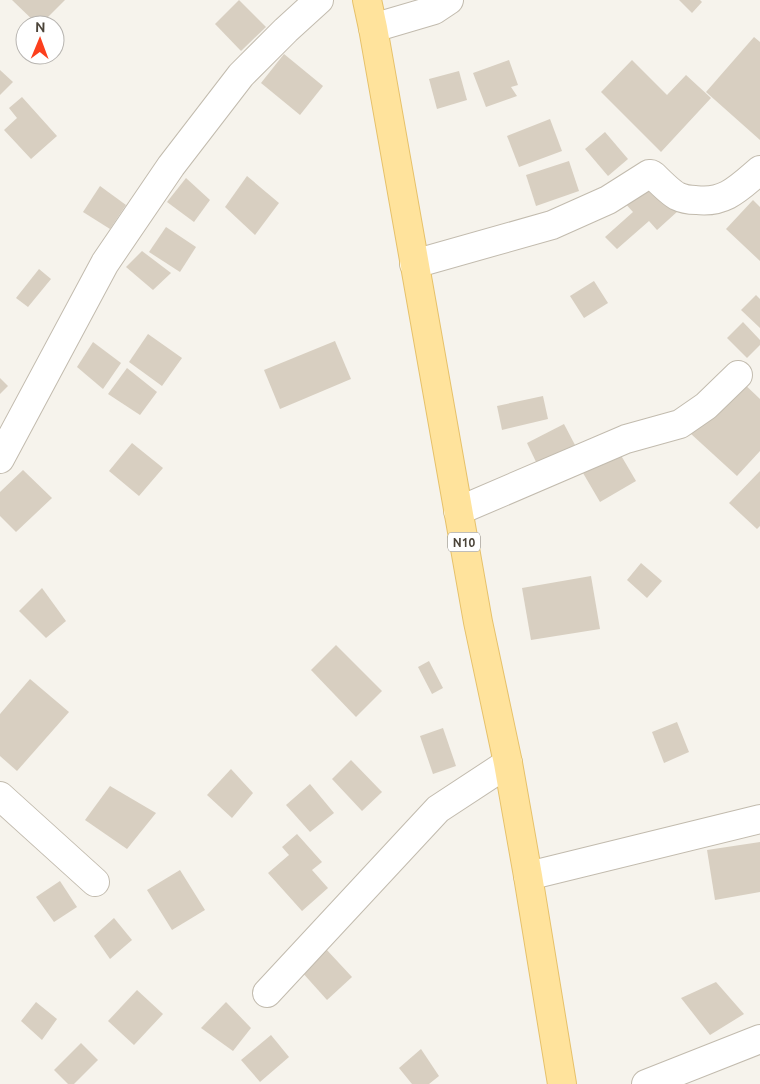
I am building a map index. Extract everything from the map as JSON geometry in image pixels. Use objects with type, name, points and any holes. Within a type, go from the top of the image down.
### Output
[{"type":"main road","name":"N10","points":[[368,0],[478,622],[508,762],[562,1084]]},
{"type":"street","points":[[0,459],[104,263],[171,166],[241,75],[318,0]]},
{"type":"street","points":[[373,28],[434,10],[449,0]]},
{"type":"street","points":[[414,264],[552,225],[608,200],[648,174],[654,176],[677,196],[690,200],[704,201],[732,194],[760,170]]},
{"type":"street","points":[[458,511],[626,439],[680,424],[706,406],[738,375]]},
{"type":"street","points":[[267,994],[438,808],[508,762]]},
{"type":"street","points":[[0,796],[94,882]]},
{"type":"street","points":[[528,876],[760,819]]},
{"type":"street","points":[[646,1084],[760,1039]]},
{"type":"building","points":[[12,0],[65,0],[50,15],[28,15]]},
{"type":"building","points":[[239,0],[266,27],[241,51],[215,24]]},
{"type":"building","points":[[679,0],[700,0],[702,2],[692,13]]},
{"type":"building","points":[[754,37],[760,42],[760,140],[706,92]]},
{"type":"building","points":[[284,54],[323,86],[300,115],[261,83]]},
{"type":"building","points":[[509,60],[518,85],[511,87],[517,96],[486,107],[473,73]]},
{"type":"building","points":[[632,60],[667,95],[686,75],[711,98],[661,152],[601,92]]},
{"type":"building","points":[[0,70],[13,82],[0,95]]},
{"type":"building","points":[[459,71],[467,100],[437,109],[429,79]]},
{"type":"building","points":[[22,97],[57,136],[31,159],[4,130],[17,118],[9,108]]},
{"type":"building","points":[[550,119],[562,151],[519,167],[507,136]]},
{"type":"building","points":[[605,132],[628,159],[608,176],[585,149]]},
{"type":"building","points":[[569,161],[579,191],[536,206],[526,175]]},
{"type":"building","points":[[247,176],[279,203],[255,235],[225,207]]},
{"type":"building","points":[[186,178],[210,200],[194,222],[167,202]]},
{"type":"building","points":[[648,178],[678,211],[657,230],[649,221],[617,249],[605,237],[633,212],[623,201]]},
{"type":"building","points":[[100,186],[126,205],[110,229],[83,212]]},
{"type":"building","points":[[753,200],[760,207],[760,261],[726,229]]},
{"type":"building","points":[[166,227],[196,247],[180,272],[149,252]]},
{"type":"building","points":[[142,251],[171,273],[153,290],[126,267]]},
{"type":"building","points":[[39,269],[51,279],[28,307],[16,298]]},
{"type":"building","points":[[594,281],[608,303],[584,318],[570,296]]},
{"type":"building","points":[[756,295],[760,299],[760,328],[741,310]]},
{"type":"building","points":[[743,322],[760,340],[760,345],[747,358],[727,338]]},
{"type":"building","points":[[148,334],[182,358],[162,386],[129,362]]},
{"type":"building","points":[[335,341],[351,379],[280,409],[264,370]]},
{"type":"building","points":[[93,342],[121,363],[103,389],[77,367]]},
{"type":"building","points":[[127,368],[157,392],[140,415],[108,394]]},
{"type":"building","points":[[0,378],[8,386],[0,394]]},
{"type":"building","points":[[740,380],[760,399],[760,451],[737,476],[690,433]]},
{"type":"building","points":[[543,396],[548,419],[502,430],[497,406]]},
{"type":"building","points":[[564,424],[575,445],[537,464],[527,443]]},
{"type":"building","points":[[132,443],[163,468],[139,496],[109,471]]},
{"type":"building","points":[[619,452],[636,481],[600,502],[583,473]]},
{"type":"building","points":[[23,470],[52,498],[16,532],[0,516],[0,492]]},
{"type":"building","points":[[760,471],[760,526],[757,529],[729,503]]},
{"type":"building","points":[[641,563],[662,581],[647,598],[627,580]]},
{"type":"building","points":[[591,576],[600,629],[531,640],[522,588]]},
{"type":"building","points":[[42,588],[66,621],[46,638],[19,611]]},
{"type":"building","points":[[336,645],[382,691],[356,717],[311,670]]},
{"type":"building","points":[[429,661],[443,688],[432,694],[418,667]]},
{"type":"building","points":[[30,679],[69,712],[17,771],[0,756],[0,714]]},
{"type":"building","points":[[677,722],[689,752],[664,763],[652,732]]},
{"type":"building","points":[[443,728],[456,766],[433,774],[420,736]]},
{"type":"building","points":[[351,760],[382,792],[362,811],[332,779]]},
{"type":"building","points":[[231,769],[253,793],[232,818],[207,795]]},
{"type":"building","points":[[310,784],[334,813],[310,832],[286,805]]},
{"type":"building","points":[[110,786],[156,813],[127,849],[85,820]]},
{"type":"building","points":[[297,834],[322,862],[312,870],[328,888],[302,911],[268,873],[289,855],[282,847]]},
{"type":"building","points":[[760,842],[760,892],[715,900],[707,850]]},
{"type":"building","points":[[180,870],[205,910],[172,930],[147,890]]},
{"type":"building","points":[[60,881],[77,907],[54,922],[36,897]]},
{"type":"building","points":[[114,918],[132,940],[110,959],[94,936]]},
{"type":"building","points":[[325,948],[352,977],[327,1000],[301,971]]},
{"type":"building","points":[[716,982],[744,1014],[710,1035],[681,998]]},
{"type":"building","points":[[137,990],[163,1014],[134,1045],[108,1021]]},
{"type":"building","points":[[36,1002],[57,1019],[42,1040],[21,1021]]},
{"type":"building","points":[[226,1002],[251,1028],[233,1051],[201,1028]]},
{"type":"building","points":[[271,1035],[289,1057],[260,1082],[241,1060]]},
{"type":"building","points":[[81,1043],[98,1060],[74,1084],[68,1084],[54,1070]]},
{"type":"building","points":[[421,1049],[439,1076],[429,1084],[412,1084],[399,1068]]}]
